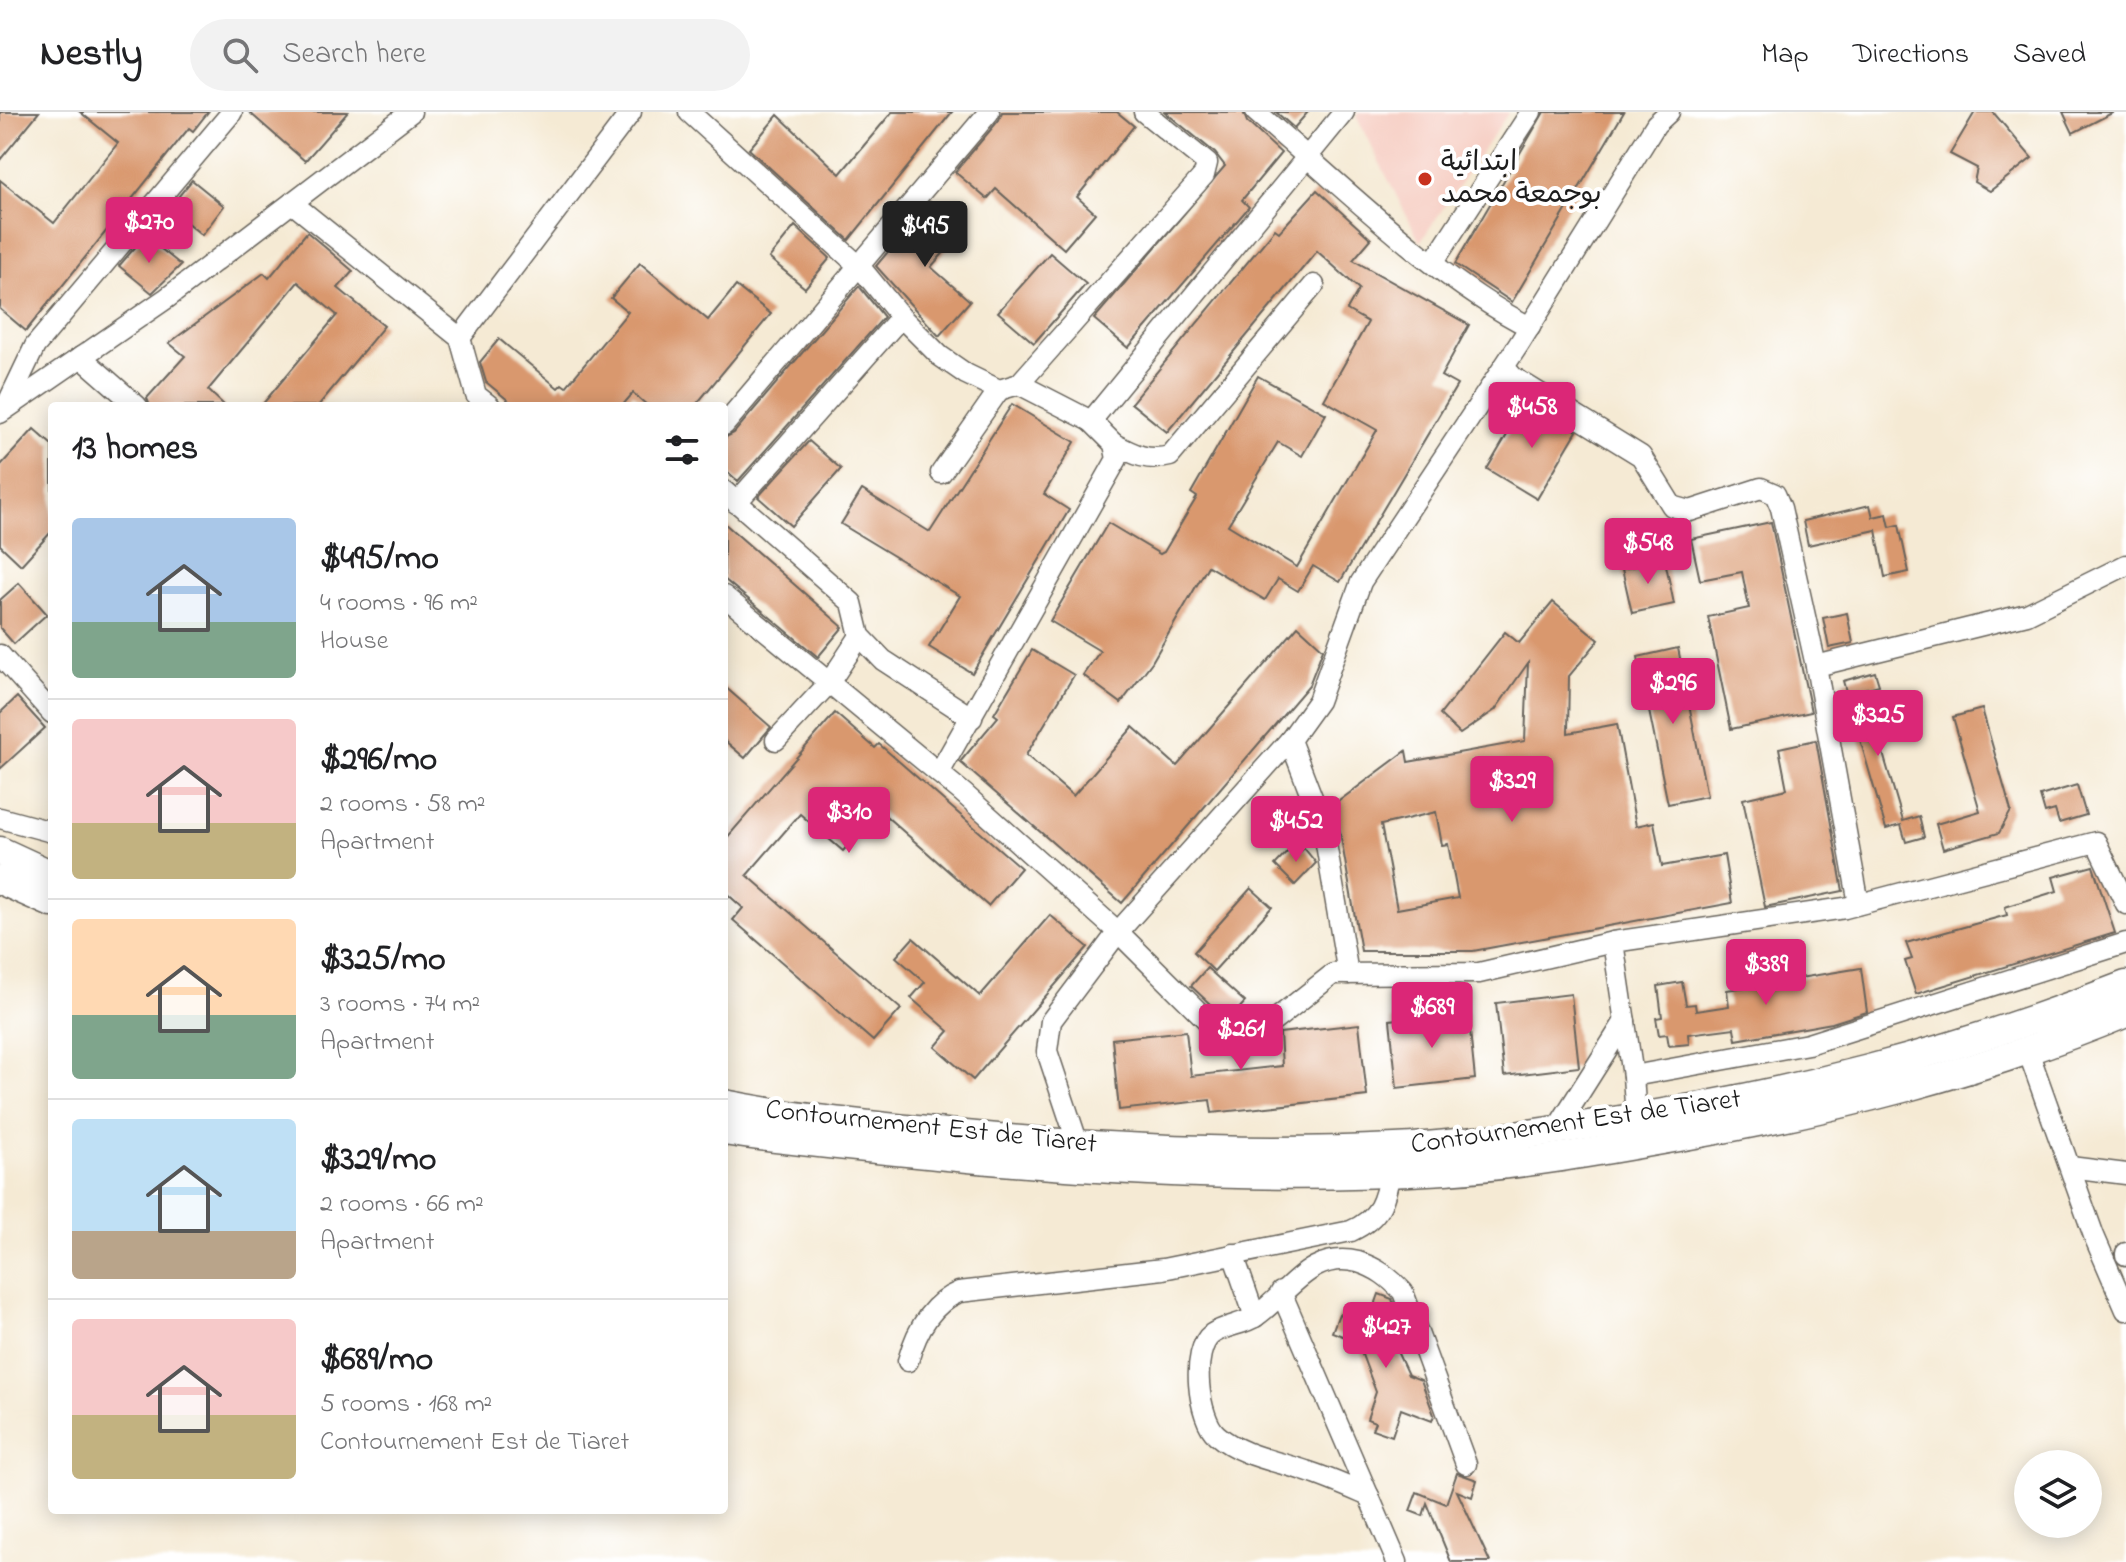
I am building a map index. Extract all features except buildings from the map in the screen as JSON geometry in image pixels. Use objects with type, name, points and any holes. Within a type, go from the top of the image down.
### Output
[{"type":"highway","points":[[0,851],[48,873]]},
{"type":"highway","points":[[0,880],[48,901]]},
{"type":"highway","name":"Contournement Est de Tiaret","points":[[728,1105],[813,1121],[1078,1144],[1238,1150],[1398,1148],[1556,1130],[1750,1099],[1864,1073],[2009,1029],[2126,985]]},
{"type":"highway","name":"Contournement Est de Tiaret","points":[[728,1132],[779,1140],[1042,1166],[1254,1175],[1445,1170],[1544,1160],[1856,1103],[2028,1051],[2126,1013]]},
{"type":"street","points":[[2,412],[35,346],[232,112]]},
{"type":"street","points":[[2,412],[292,203],[411,112]]},
{"type":"street","points":[[460,338],[631,112]]},
{"type":"street","points":[[689,112],[860,267],[901,317],[940,356],[966,374],[999,390]]},
{"type":"street","points":[[728,420],[989,112]]},
{"type":"street","points":[[941,473],[999,390],[1019,384],[1204,175],[1207,163],[1144,112]]},
{"type":"street","points":[[1256,112],[1434,261],[1499,311],[1530,327]]},
{"type":"street","points":[[1091,421],[1344,112]]},
{"type":"street","points":[[1434,261],[1531,112]]},
{"type":"street","points":[[1078,1144],[1047,1051],[1051,1021],[1118,932],[1290,740],[1318,701],[1361,582],[1530,327],[1656,124],[1669,112]]},
{"type":"street","points":[[292,203],[460,338],[476,395],[485,402]]},
{"type":"street","points":[[1019,384],[1091,421],[1114,444],[1139,457],[1157,460],[1170,456],[1314,285]]},
{"type":"street","points":[[901,317],[730,497],[852,603],[860,636],[883,660],[972,718]]},
{"type":"street","points":[[81,357],[132,402]]},
{"type":"street","points":[[1504,367],[1513,377],[1641,456],[1672,506],[1690,511],[1761,488],[1775,494],[1781,508],[1816,666],[1859,904]]},
{"type":"street","points":[[939,773],[1117,459],[1114,444]]},
{"type":"street","points":[[1816,666],[2027,614],[2126,565]]},
{"type":"street","points":[[728,599],[939,773],[1118,932],[1237,1050],[1333,974],[1479,973],[1613,942],[1859,904],[2096,842],[2125,900]]},
{"type":"street","points":[[776,740],[829,683],[860,636]]},
{"type":"street","points":[[0,655],[48,709]]},
{"type":"street","points":[[1290,740],[1323,826],[1348,974]]},
{"type":"street","points":[[0,818],[48,831]]},
{"type":"street","points":[[1613,942],[1633,1076],[1636,1118]]},
{"type":"street","points":[[1633,1076],[1808,1044],[2126,943]]},
{"type":"street","points":[[1556,1130],[1625,1021]]},
{"type":"street","points":[[2028,1051],[2094,1236],[2126,1310]]},
{"type":"street","points":[[2070,1167],[2126,1174]]},
{"type":"street","points":[[908,1361],[915,1338],[928,1316],[944,1298],[959,1292],[1163,1269],[1351,1231],[1369,1222],[1385,1198],[1390,1171]]},
{"type":"street","points":[[1233,1254],[1255,1317]]},
{"type":"street","points":[[1369,1496],[1335,1481],[1246,1452],[1214,1433],[1206,1421],[1199,1376],[1200,1348],[1210,1335],[1255,1317],[1314,1266],[1330,1260],[1368,1265],[1388,1275],[1403,1292],[1466,1464]]},
{"type":"street","points":[[1281,1292],[1397,1562]]},
{"type":"shaded area","name":"ابتدائية بوجمعة محمد","points":[[1359,112],[1509,112],[1420,242],[1356,116]]},
{"type":"place","name":"ابتدائية بوجمعة محمد","points":[[1425,179]]}]
